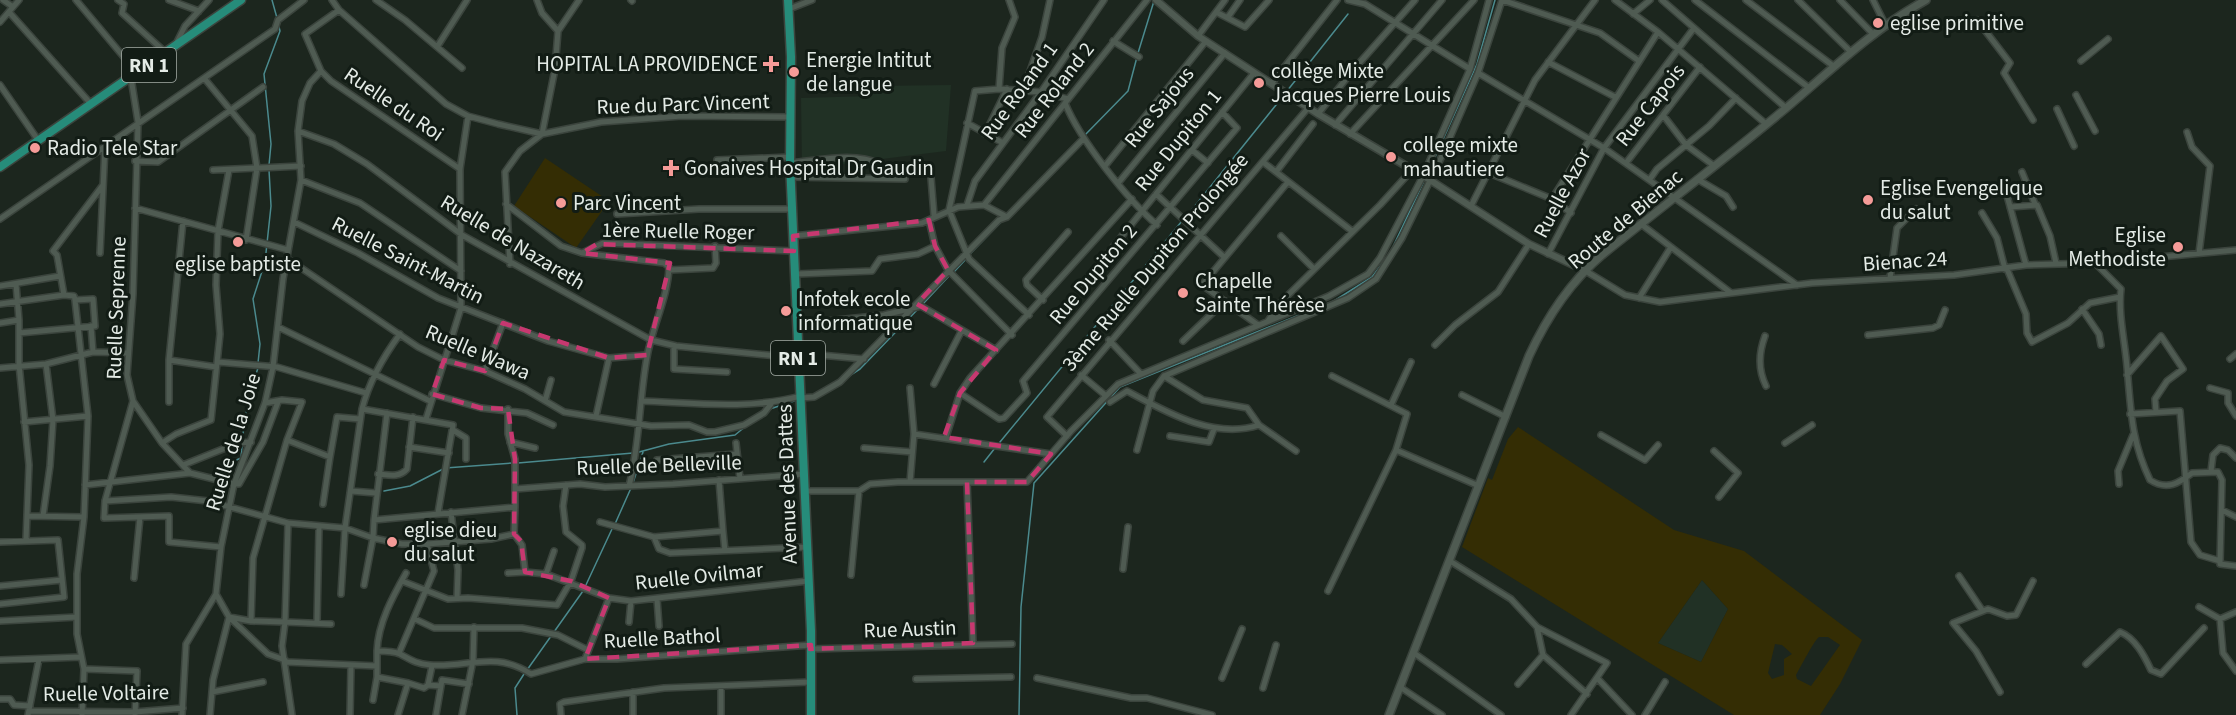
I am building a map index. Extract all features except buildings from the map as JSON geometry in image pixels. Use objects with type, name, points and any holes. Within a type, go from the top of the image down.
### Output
[{"type":"main road","name":"RN 1","points":[[0,167],[241,0]]},
{"type":"main road","name":"Route de Bienac","points":[[1389,715],[1547,318],[1584,270],[1786,108],[1832,66],[1926,0]]},
{"type":"main road","name":"Avenue des Dattes","points":[[788,4],[791,57],[790,160],[808,547],[811,715]]},
{"type":"street","points":[[3,0],[91,104]]},
{"type":"street","points":[[0,22],[19,0]]},
{"type":"street","points":[[75,0],[134,76]]},
{"type":"street","points":[[118,0],[124,4],[122,13],[165,52]]},
{"type":"street","points":[[169,0],[199,11]]},
{"type":"street","points":[[175,46],[185,26],[209,0]]},
{"type":"street","points":[[0,219],[275,29],[278,20],[304,0]]},
{"type":"street","points":[[332,0],[339,10],[446,104],[468,116],[542,134]]},
{"type":"street","points":[[376,0],[462,68]]},
{"type":"street","points":[[437,47],[467,0]]},
{"type":"street","points":[[537,0],[542,13],[558,32]]},
{"type":"street","points":[[510,264],[505,172],[510,162],[542,134],[555,69],[558,32],[579,0]]},
{"type":"street","points":[[788,4],[812,0]]},
{"type":"street","points":[[999,89],[1002,48],[1015,17],[1010,0]]},
{"type":"street","points":[[1023,91],[1042,37],[1050,0]]},
{"type":"street","name":"Rue Roland 1","points":[[967,205],[975,181],[1041,92],[1104,0]]},
{"type":"street","name":"Rue Roland 2","points":[[986,203],[1147,0]]},
{"type":"street","points":[[1198,36],[1225,0]]},
{"type":"street","points":[[1228,17],[1240,0]]},
{"type":"street","points":[[1216,12],[1245,27],[1269,0]]},
{"type":"street","points":[[1271,84],[1337,0]]},
{"type":"street","points":[[1348,0],[1357,1],[1395,22],[1470,69]]},
{"type":"street","points":[[1318,114],[1416,0]]},
{"type":"street","points":[[1335,125],[1442,0]]},
{"type":"street","points":[[1350,134],[1474,0]]},
{"type":"street","points":[[805,491],[859,490],[870,484],[910,482],[1027,482],[1105,395],[1118,384],[1348,288],[1368,274],[1380,258],[1423,176],[1470,69],[1490,0]]},
{"type":"street","points":[[1137,450],[1155,386],[1164,376],[1363,290],[1376,279],[1391,258],[1430,180],[1478,73],[1502,0],[1600,33],[1639,61]]},
{"type":"street","points":[[1471,206],[1523,100],[1575,23],[1595,0]]},
{"type":"street","points":[[1615,0],[1658,32],[1766,123]]},
{"type":"street","points":[[1633,14],[1650,0]]},
{"type":"street","points":[[1662,0],[1786,108]]},
{"type":"street","points":[[1695,0],[1808,87]]},
{"type":"street","points":[[1746,0],[1832,66]]},
{"type":"street","points":[[1798,0],[1851,52]]},
{"type":"street","points":[[1840,0],[1874,35]]},
{"type":"street","points":[[1873,0],[1886,26]]},
{"type":"street","points":[[1159,1],[1198,36],[1308,108],[1430,180],[1529,244],[1584,270]]},
{"type":"street","name":"Ruelle du Roi","points":[[339,10],[305,34],[321,71],[331,81],[460,169]]},
{"type":"street","points":[[1977,20],[2010,63],[2004,73],[2033,120]]},
{"type":"street","name":"Ruelle Azor","points":[[1548,254],[1604,148],[1676,47],[1694,28]]},
{"type":"street","points":[[1552,200],[1588,139],[1658,32]]},
{"type":"street","points":[[2081,61],[2108,39]]},
{"type":"street","points":[[1113,41],[1137,56]]},
{"type":"street","points":[[1105,166],[1206,41]]},
{"type":"street","name":"Rue Sajous","points":[[1119,182],[1225,53]]},
{"type":"street","points":[[1548,62],[1615,97]]},
{"type":"street","name":"Rue Capois","points":[[1626,163],[1700,67]]},
{"type":"street","name":"Ruelle de la Joie","points":[[182,715],[186,644],[216,594],[228,507],[244,442],[265,403],[273,366],[288,250],[301,180],[298,131],[302,101],[310,83],[321,71]]},
{"type":"street","name":"Rue Dupiton 1","points":[[1083,284],[1254,73]]},
{"type":"street","points":[[1478,73],[1604,148],[1797,285]]},
{"type":"street","name":"Ruelle Seprenne","points":[[134,76],[138,122],[127,375],[133,401],[162,443],[190,473]]},
{"type":"street","points":[[204,78],[252,136],[257,168],[246,240]]},
{"type":"street","points":[[0,85],[38,140]]},
{"type":"street","points":[[135,161],[158,162],[263,87]]},
{"type":"street","points":[[985,134],[1006,89]]},
{"type":"street","points":[[1029,315],[969,259],[949,210],[975,91],[1006,89],[1041,92],[1067,101],[1084,137],[1132,199],[1156,225]]},
{"type":"street","points":[[2076,94],[2095,131]]},
{"type":"street","points":[[1650,179],[1657,169],[1736,98]]},
{"type":"street","name":"3ème Ruelle Dupiton Prolongée","points":[[1067,436],[1047,417],[1109,340],[1308,108]]},
{"type":"street","points":[[2057,109],[2074,146]]},
{"type":"street","name":"Rue Dupiton 2","points":[[960,393],[999,419],[1004,418],[1026,393],[1023,381],[1237,128],[1222,112]]},
{"type":"street","points":[[1663,115],[1686,145],[1713,165]]},
{"type":"street","points":[[426,419],[461,308],[460,169],[468,116]]},
{"type":"street","name":"Rue du Parc Vincent","points":[[542,134],[589,124],[671,117],[790,117]]},
{"type":"street","points":[[967,123],[1003,143]]},
{"type":"street","points":[[1276,172],[1313,124]]},
{"type":"street","name":"Ruelle de Nazareth","points":[[298,131],[334,144],[367,164],[462,235],[510,264],[651,340],[674,346],[864,359]]},
{"type":"street","points":[[2187,132],[2192,147],[2210,166],[2199,253]]},
{"type":"street","points":[[641,401],[771,404],[801,397],[814,397],[840,382],[918,306],[948,270],[999,220],[1007,217],[1084,137]]},
{"type":"street","points":[[100,253],[105,146]]},
{"type":"street","points":[[1192,150],[1208,163]]},
{"type":"street","points":[[717,160],[852,158],[870,159],[880,164]]},
{"type":"street","points":[[1263,162],[1352,231]]},
{"type":"street","points":[[213,170],[301,166]]},
{"type":"street","points":[[162,443],[176,434],[211,420],[220,334],[216,285],[218,231],[229,170]]},
{"type":"street","points":[[1268,321],[1281,302],[1412,170]]},
{"type":"street","points":[[2022,172],[2050,236],[2056,263]]},
{"type":"street","points":[[1489,173],[1552,200],[1571,213]]},
{"type":"street","points":[[791,177],[905,179]]},
{"type":"street","points":[[931,178],[935,246],[948,270],[1012,335]]},
{"type":"street","points":[[1697,179],[1726,196],[1733,207]]},
{"type":"street","points":[[301,180],[360,203],[461,272]]},
{"type":"street","points":[[1258,325],[1202,285],[1288,182]]},
{"type":"street","points":[[64,295],[57,255],[53,251],[103,185]]},
{"type":"street","points":[[2006,192],[2026,265]]},
{"type":"street","points":[[1156,194],[1224,257]]},
{"type":"street","points":[[946,437],[960,393],[1132,199]]},
{"type":"street","points":[[793,236],[922,223],[949,210],[986,203],[1007,217]]},
{"type":"street","name":"1ère Ruelle Roger","points":[[506,204],[561,246],[582,253],[603,243],[794,251]]},
{"type":"street","points":[[2010,207],[2035,204]]},
{"type":"street","points":[[135,208],[288,250]]},
{"type":"street","points":[[617,214],[699,209],[792,209]]},
{"type":"street","points":[[1890,278],[1897,228],[1916,209]]},
{"type":"street","points":[[1982,213],[1996,238],[2006,269],[2026,314],[2027,333],[2032,342],[2068,323],[2090,303],[2120,297]]},
{"type":"street","points":[[170,402],[169,360],[183,221]]},
{"type":"street","name":"Ruelle Saint-Martin","points":[[294,222],[461,308],[548,341],[609,358],[647,356]]},
{"type":"street","points":[[1641,224],[1731,293]]},
{"type":"street","points":[[1043,300],[1027,285],[1026,280],[1068,232]]},
{"type":"street","points":[[1281,236],[1314,269]]},
{"type":"street","points":[[1435,345],[1455,325],[1498,292],[1529,244]]},
{"type":"street","points":[[582,253],[663,263],[669,270],[710,270],[716,263],[715,246]]},
{"type":"street","points":[[797,274],[872,271],[880,259],[918,254],[935,246]]},
{"type":"street","points":[[1639,298],[1671,247]]},
{"type":"street","name":"Bienac 24","points":[[1584,270],[1625,295],[1660,302],[1797,285],[2236,250]]},
{"type":"street","name":"Ruelle Wawa","points":[[288,259],[400,334],[444,360],[485,371],[564,412],[638,424],[689,425],[706,432],[716,432],[744,425],[765,412],[771,404]]},
{"type":"street","points":[[2096,262],[2121,289],[2133,435],[2150,480],[2161,485],[2174,485],[2192,473],[2218,472],[2222,480],[2220,561]]},
{"type":"street","points":[[631,486],[647,356],[669,270]]},
{"type":"street","points":[[0,286],[60,276]]},
{"type":"street","points":[[16,284],[19,367],[29,465],[26,540]]},
{"type":"street","points":[[0,304],[64,295],[75,296],[88,416],[84,517],[77,574],[77,634],[84,669],[82,713]]},
{"type":"street","points":[[19,333],[95,326],[93,299],[75,300]]},
{"type":"street","points":[[1182,342],[1225,301]]},
{"type":"street","points":[[798,324],[884,315],[918,306],[996,350]]},
{"type":"street","points":[[2082,309],[2099,334],[2101,345]]},
{"type":"street","points":[[1868,335],[1932,328],[1943,318],[1945,310]]},
{"type":"street","points":[[0,323],[19,320]]},
{"type":"street","points":[[485,371],[503,323]]},
{"type":"street","points":[[91,326],[93,352]]},
{"type":"street","points":[[278,327],[377,373],[430,401]]},
{"type":"street","points":[[934,384],[962,330]]},
{"type":"street","points":[[340,594],[345,528],[362,409],[366,393],[400,334]]},
{"type":"street","points":[[1766,336],[1761,348],[1760,365],[1766,386]]},
{"type":"street","points":[[2127,375],[2161,336],[2183,369],[2167,381],[2158,394],[2155,399],[2156,412]]},
{"type":"street","points":[[1109,340],[1141,374]]},
{"type":"street","points":[[674,346],[674,369],[727,372]]},
{"type":"street","points":[[0,368],[46,364],[93,352],[128,353]]},
{"type":"street","points":[[2230,359],[2236,354]]},
{"type":"street","points":[[596,416],[609,358]]},
{"type":"street","points":[[169,360],[217,365],[273,366],[366,393]]},
{"type":"street","points":[[1391,405],[1411,362]]},
{"type":"street","points":[[43,516],[53,420],[46,364]]},
{"type":"street","points":[[1081,375],[1105,395]]},
{"type":"street","points":[[1164,376],[1203,400],[1247,408],[1259,425],[1296,452]]},
{"type":"street","points":[[1328,591],[1396,450],[1408,417],[1391,405],[1332,376]]},
{"type":"street","points":[[544,401],[551,380]]},
{"type":"street","points":[[910,388],[914,434],[910,482]]},
{"type":"street","points":[[2210,388],[2228,393],[2228,403],[2236,416]]},
{"type":"street","points":[[1110,402],[1126,391],[1149,403],[1214,429],[1246,429],[1259,425]]},
{"type":"street","points":[[432,394],[481,408],[508,409],[527,413],[553,424]]},
{"type":"street","points":[[1462,395],[1506,417]]},
{"type":"street","points":[[133,401],[105,501],[104,518],[169,516],[169,542],[221,547]]},
{"type":"street","points":[[85,485],[111,484],[190,473],[239,484],[263,442],[278,402]]},
{"type":"street","points":[[250,621],[253,558],[287,440],[302,402],[265,403]]},
{"type":"street","points":[[362,409],[453,425],[438,513]]},
{"type":"street","points":[[508,409],[510,442],[515,459],[514,534],[522,545],[525,572]]},
{"type":"street","points":[[2130,414],[2180,411],[2191,542],[2200,555],[2220,561],[2220,564],[2236,566]]},
{"type":"street","points":[[364,585],[373,538],[378,474],[387,413]]},
{"type":"street","points":[[24,422],[88,416]]},
{"type":"street","points":[[323,504],[337,417],[360,418]]},
{"type":"street","points":[[378,474],[393,476],[405,472],[413,417]]},
{"type":"street","points":[[1785,443],[1812,425]]},
{"type":"street","points":[[1170,436],[1209,442],[1214,429]]},
{"type":"street","points":[[453,430],[466,438],[465,459]]},
{"type":"street","points":[[914,434],[1051,454]]},
{"type":"street","points":[[1601,435],[1645,460],[1658,445]]},
{"type":"street","points":[[2119,484],[2121,462],[2133,435]]},
{"type":"street","points":[[287,440],[330,457]]},
{"type":"street","points":[[183,465],[244,442]]},
{"type":"street","points":[[510,442],[535,448]]},
{"type":"street","points":[[736,443],[740,479]]},
{"type":"street","points":[[409,447],[449,453]]},
{"type":"street","points":[[864,448],[912,452]]},
{"type":"street","points":[[2211,471],[2213,455],[2220,448],[2228,450],[2236,458]]},
{"type":"street","points":[[1396,450],[1479,486]]},
{"type":"street","points":[[1714,451],[1736,469],[1739,476],[1719,497]]},
{"type":"street","points":[[657,460],[737,454]]},
{"type":"street","name":"Ruelle de Belleville","points":[[515,489],[566,485],[631,486],[804,474]]},
{"type":"street","points":[[719,480],[725,551]]},
{"type":"street","points":[[967,482],[973,643]]},
{"type":"street","points":[[402,581],[448,599],[556,606],[571,581],[582,545],[566,532],[563,506],[566,485]]},
{"type":"street","points":[[351,490],[376,493]]},
{"type":"street","points":[[851,575],[859,490]]},
{"type":"street","points":[[105,501],[171,497],[208,501],[288,523],[319,528],[345,528],[373,538],[402,544],[456,542],[514,534]]},
{"type":"street","points":[[374,520],[515,507]]},
{"type":"street","points":[[2222,510],[2236,517]]},
{"type":"street","points":[[451,512],[456,542],[457,598]]},
{"type":"street","points":[[27,516],[84,517]]},
{"type":"street","points":[[134,578],[140,517]]},
{"type":"street","points":[[600,522],[654,537],[723,531]]},
{"type":"street","points":[[288,523],[285,622],[282,646],[286,661],[292,715]]},
{"type":"street","points":[[1123,569],[1128,527]]},
{"type":"street","points":[[316,622],[319,528]]},
{"type":"street","points":[[654,537],[659,549],[666,553],[808,547]]},
{"type":"street","points":[[0,542],[58,540],[64,597],[0,604]]},
{"type":"street","points":[[399,653],[434,571],[427,544]]},
{"type":"street","points":[[546,574],[554,551]]},
{"type":"street","points":[[1450,561],[1511,599],[1537,627],[1607,663],[1571,715]]},
{"type":"street","points":[[374,700],[378,634],[406,573]]},
{"type":"street","name":"Ruelle Ovilmar","points":[[508,573],[546,574],[571,581],[609,598],[631,601],[808,581]]},
{"type":"street","points":[[1959,576],[1982,610]]},
{"type":"street","points":[[0,586],[62,580]]},
{"type":"street","points":[[2000,692],[1976,651],[1953,623],[1982,610],[1991,610],[2010,617],[2016,615],[2033,580]]},
{"type":"street","points":[[216,594],[229,617],[268,654],[286,661],[377,666]]},
{"type":"street","points":[[585,658],[586,649],[609,598]]},
{"type":"street","points":[[657,599],[659,626]]},
{"type":"street","points":[[629,622],[631,601]]},
{"type":"street","points":[[2199,607],[2220,619]]},
{"type":"street","points":[[2220,619],[2236,612]]},
{"type":"street","points":[[0,621],[77,616]]},
{"type":"street","points":[[229,617],[250,621],[331,624]]},
{"type":"street","points":[[210,715],[212,692],[229,617]]},
{"type":"street","points":[[414,619],[434,628],[522,628],[558,635],[586,649]]},
{"type":"street","points":[[2220,619],[2223,653],[2236,671]]},
{"type":"street","points":[[462,715],[473,661],[474,627]]},
{"type":"street","points":[[1537,627],[1543,655],[1587,694]]},
{"type":"street","points":[[2086,664],[2120,632],[2128,636],[2142,653],[2151,670],[2161,674],[2204,628]]},
{"type":"street","points":[[1222,678],[1242,629]]},
{"type":"street","name":"Rue Austin","points":[[811,647],[1012,644]]},
{"type":"street","points":[[1263,688],[1276,645]]},
{"type":"street","name":"Ruelle Bathol","points":[[473,661],[514,663],[531,674],[585,658],[617,659],[811,647]]},
{"type":"street","points":[[377,651],[399,653],[411,662],[432,666],[473,661]]},
{"type":"street","points":[[1414,653],[1486,702],[1501,715]]},
{"type":"street","points":[[1518,684],[1543,655]]},
{"type":"street","points":[[0,660],[81,657]]},
{"type":"street","points":[[29,711],[39,658]]},
{"type":"street","points":[[350,715],[351,664]]},
{"type":"street","points":[[428,685],[432,666]]},
{"type":"street","points":[[84,669],[137,671],[135,714]]},
{"type":"street","points":[[377,677],[424,688],[428,685],[441,686]]},
{"type":"street","points":[[916,678],[1011,677]]},
{"type":"street","points":[[1037,678],[1131,698],[1147,698],[1212,715]]},
{"type":"street","points":[[1598,679],[1632,715]]},
{"type":"street","points":[[436,715],[442,680],[469,684]]},
{"type":"street","points":[[212,692],[263,682]]},
{"type":"street","points":[[561,715],[560,704],[564,702],[633,692],[810,682]]},
{"type":"street","points":[[1645,715],[1665,682]]},
{"type":"street","points":[[398,715],[408,683]]},
{"type":"street","points":[[721,686],[721,715]]},
{"type":"street","points":[[1400,687],[1442,715]]},
{"type":"street","points":[[633,692],[633,715]]},
{"type":"street","name":"Ruelle Voltaire","points":[[0,699],[10,699],[14,705],[29,711],[135,714],[183,708]]},
{"type":"highlighted area","points":[[929,220],[935,246],[948,270],[917,304],[996,350],[960,393],[944,437],[1051,454],[1027,482],[967,482],[973,643],[810,649],[811,645],[585,659],[609,598],[571,581],[525,572],[521,541],[514,534],[515,459],[508,409],[481,408],[432,394],[444,360],[485,371],[503,323],[609,358],[647,355],[670,263],[582,253],[597,244],[794,251],[793,236]]},
{"type":"shaded area","points":[[951,85],[946,151],[802,169],[801,98],[872,96],[872,86]]},
{"type":"shaded area","name":"Parc Vincent","points":[[545,158],[609,201],[576,248],[514,206]]},
{"type":"shaded area","points":[[1518,427],[1674,530],[1744,551],[1862,640],[1840,684],[1820,715],[1734,715],[1462,547],[1488,478],[1492,480],[1508,439]],"holes":[[[1702,580],[1728,609],[1701,662],[1658,643]],[[1828,637],[1840,645],[1811,686],[1797,679],[1796,675],[1817,639]],[[1775,644],[1782,645],[1792,654],[1784,659],[1784,675],[1772,679],[1768,673]]]},
{"type":"shaded area","points":[[1702,580],[1728,609],[1701,662],[1658,643]]},
{"type":"waterway","points":[[272,0],[277,18]]},
{"type":"waterway","points":[[1427,175],[1477,64],[1495,0]]},
{"type":"waterway","points":[[1138,53],[1154,1]]},
{"type":"waterway","points":[[1287,91],[1348,14]]},
{"type":"waterway","points":[[269,165],[271,144],[264,74],[280,31],[279,27]]},
{"type":"waterway","points":[[1084,136],[1128,91],[1137,57]]},
{"type":"waterway","points":[[1186,217],[1284,95]]},
{"type":"waterway","points":[[258,363],[260,344],[253,299],[265,262],[271,206],[269,170]]},
{"type":"waterway","points":[[1391,251],[1425,179]]},
{"type":"waterway","points":[[1000,442],[1182,221]]},
{"type":"waterway","points":[[969,255],[1001,222]]},
{"type":"waterway","points":[[953,273],[966,259]]},
{"type":"waterway","points":[[1019,715],[1021,607],[1034,483],[1120,387],[1334,301],[1372,277],[1385,260]]},
{"type":"waterway","points":[[922,305],[949,276]]},
{"type":"waterway","points":[[849,376],[860,369],[918,309]]},
{"type":"waterway","points":[[242,440],[249,395],[258,368]]},
{"type":"waterway","points":[[770,409],[794,401]]},
{"type":"waterway","points":[[639,452],[669,444],[735,435],[746,426]]},
{"type":"waterway","points":[[234,461],[241,458],[242,445]]},
{"type":"waterway","points":[[984,462],[995,448]]},
{"type":"waterway","points":[[633,483],[643,452]]},
{"type":"waterway","points":[[518,463],[633,453]]},
{"type":"waterway","points":[[384,491],[410,486],[445,468],[513,463]]},
{"type":"waterway","points":[[615,524],[631,488]]},
{"type":"waterway","points":[[585,587],[612,529]]},
{"type":"waterway","points":[[527,670],[583,591]]},
{"type":"waterway","points":[[517,715],[515,688],[524,674]]},
{"type":"place","name":"eglise primitive","points":[[1878,23]]},
{"type":"place","name":"HOPITAL LA PROVIDENCE","points":[[771,64]]},
{"type":"place","name":"Energie Intitut de langue","points":[[794,72]]},
{"type":"place","name":"collège Mixte Jacques Pierre Louis","points":[[1259,83]]},
{"type":"place","name":"Radio Tele Star","points":[[35,148]]},
{"type":"place","name":"college mixte mahautiere","points":[[1391,157]]},
{"type":"place","name":"Gonaives Hospital Dr Gaudin","points":[[671,168]]},
{"type":"place","name":"Eglise Evengelique du salut","points":[[1868,200]]},
{"type":"place","name":"Parc Vincent","points":[[561,203]]},
{"type":"place","name":"eglise baptiste","points":[[238,242]]},
{"type":"place","name":"Eglise Methodiste","points":[[2178,247]]},
{"type":"place","name":"Chapelle Sainte Thérèse","points":[[1183,293]]},
{"type":"place","name":"Infotek ecole informatique","points":[[786,311]]},
{"type":"place","name":"eglise dieu du salut","points":[[392,542]]}]
